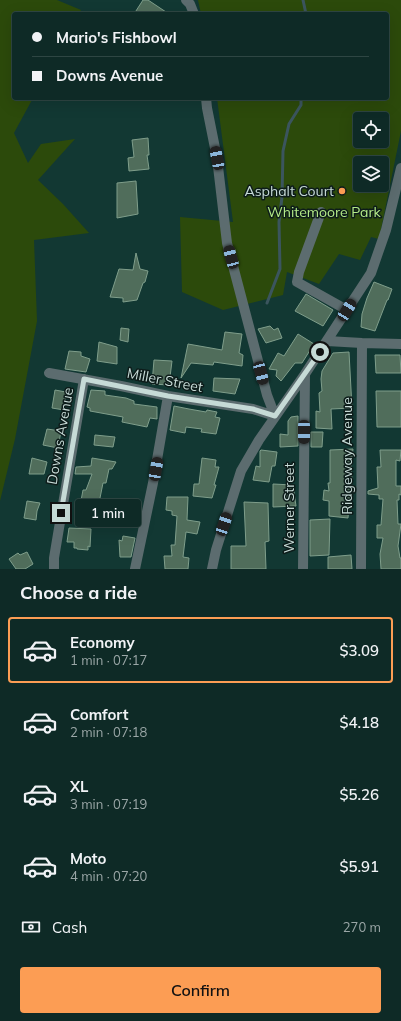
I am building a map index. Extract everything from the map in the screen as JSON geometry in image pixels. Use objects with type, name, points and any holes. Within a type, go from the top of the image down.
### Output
[{"type":"street","points":[[186,0],[190,4],[193,12]]},
{"type":"street","points":[[206,100],[217,158],[227,243],[267,395],[275,416]]},
{"type":"street","points":[[212,569],[216,550],[241,471],[259,440],[305,374],[371,273],[386,230],[401,168]]},
{"type":"street","points":[[320,212],[299,272],[297,282],[347,310]]},
{"type":"street","points":[[327,341],[401,344]]},
{"type":"street","name":"Ridgeway Avenue","points":[[361,569],[362,343]]},
{"type":"street","name":"Miller Street","points":[[50,373],[168,396],[253,409],[275,416]]},
{"type":"street","name":"Werner Street","points":[[303,569],[305,374]]},
{"type":"street","name":"Downs Avenue","points":[[54,569],[54,558],[84,379]]},
{"type":"street","points":[[135,569],[153,483],[168,396]]},
{"type":"green space","points":[[0,0],[57,0],[81,10],[80,12],[12,12],[12,100],[32,100],[14,133],[28,163],[41,144],[75,139],[38,180],[63,204],[89,233],[34,240],[37,321],[15,439],[0,501]]},
{"type":"green space","name":"Whitemoore Park","points":[[198,0],[401,0],[401,131],[389,190],[389,156],[353,156],[353,192],[389,192],[379,239],[371,237],[360,260],[339,254],[319,284],[287,272],[283,295],[223,310],[182,292],[180,217],[233,222],[217,100],[389,100],[389,12],[201,12]]},
{"type":"building","points":[[143,0],[148,0],[166,12],[135,12]]},
{"type":"building","points":[[148,138],[149,155],[147,155],[149,169],[129,171],[128,158],[134,157],[132,140]]},
{"type":"building","points":[[136,181],[138,214],[117,218],[117,183]]},
{"type":"building","points":[[136,253],[140,269],[148,271],[137,300],[123,302],[123,298],[110,297],[119,269],[133,270]]},
{"type":"building","points":[[374,282],[392,289],[375,331],[361,327],[362,314]]},
{"type":"building","points":[[306,294],[333,310],[323,326],[295,311]]},
{"type":"building","points":[[270,326],[274,330],[278,328],[282,338],[266,343],[258,329]]},
{"type":"building","points":[[121,328],[129,329],[128,342],[120,340]]},
{"type":"building","points":[[225,332],[242,334],[239,353],[243,355],[242,366],[214,362],[213,365],[191,363],[181,378],[188,344],[222,350]]},
{"type":"building","points":[[298,334],[314,344],[302,363],[295,363],[281,381],[276,376],[277,370],[269,369],[278,353],[284,356]]},
{"type":"building","points":[[99,342],[117,347],[117,364],[97,361]]},
{"type":"building","points":[[69,351],[81,352],[81,356],[90,359],[86,372],[65,369]]},
{"type":"building","points":[[349,352],[352,408],[331,409],[332,429],[316,428],[316,411],[320,412],[319,393],[322,391],[322,371],[333,353]]},
{"type":"building","points":[[375,355],[400,355],[401,373],[376,373]]},
{"type":"building","points":[[154,360],[172,361],[169,385],[152,384]]},
{"type":"building","points":[[214,378],[240,379],[235,394],[213,391]]},
{"type":"building","points":[[55,390],[66,392],[64,410],[52,408]]},
{"type":"building","points":[[91,390],[105,391],[105,395],[126,398],[134,401],[134,404],[157,407],[157,419],[150,418],[147,427],[122,422],[123,417],[90,411],[90,408],[87,407]]},
{"type":"building","points":[[376,391],[401,391],[401,427],[377,427]]},
{"type":"building","points":[[174,406],[206,412],[207,410],[217,412],[215,417],[220,418],[216,434],[201,432],[202,429],[186,427],[185,433],[170,430]]},
{"type":"building","points":[[298,416],[298,446],[280,447],[280,434],[288,435],[288,421],[291,417]]},
{"type":"building","points":[[47,429],[61,431],[58,448],[43,445]]},
{"type":"building","points":[[311,432],[323,432],[322,447],[311,447]]},
{"type":"building","points":[[95,435],[115,437],[113,447],[94,445]]},
{"type":"building","points":[[353,449],[351,466],[352,480],[348,518],[329,516],[329,501],[323,500],[324,490],[329,491],[330,450]]},
{"type":"building","points":[[261,450],[277,452],[275,466],[272,466],[269,482],[253,480],[256,466],[260,467]]},
{"type":"building","points":[[380,450],[401,450],[400,461],[396,460],[396,486],[401,486],[401,495],[399,494],[399,500],[397,500],[398,524],[401,524],[398,546],[401,558],[401,569],[381,569],[380,554],[383,538],[377,538],[377,525],[381,525],[383,499],[379,499],[379,495],[368,494],[368,491],[378,488],[377,467],[381,467]]},
{"type":"building","points":[[32,458],[47,462],[44,474],[29,474]]},
{"type":"building","points":[[92,458],[116,462],[112,469],[109,469],[106,483],[103,483],[98,508],[80,506],[83,490],[86,490],[92,474],[75,474],[76,467],[91,466]]},
{"type":"building","points":[[202,458],[216,460],[215,467],[219,467],[212,498],[193,496],[194,484],[199,484]]},
{"type":"building","points":[[273,484],[293,485],[296,506],[273,507]]},
{"type":"building","points":[[167,497],[188,497],[187,520],[200,522],[197,534],[186,532],[183,557],[189,558],[188,569],[165,569],[164,556],[172,556],[171,545],[175,545],[177,516],[172,515],[172,511],[166,510]]},
{"type":"building","points":[[27,501],[40,503],[36,520],[24,518]]},
{"type":"building","points":[[244,502],[268,503],[269,541],[265,542],[266,569],[231,569],[231,546],[246,546]]},
{"type":"building","points":[[330,519],[329,555],[310,556],[310,520]]},
{"type":"building","points":[[69,528],[91,529],[90,547],[88,546],[88,550],[74,548],[74,542],[67,542]]},
{"type":"building","points":[[123,536],[135,538],[131,557],[120,557],[119,540],[122,541]]},
{"type":"building","points":[[27,552],[33,564],[25,569],[16,569],[9,559],[18,553],[20,555]]},
{"type":"building","points":[[351,555],[352,569],[328,569],[328,557]]},
{"type":"waterway","points":[[303,0],[306,12]]},
{"type":"waterway","points":[[267,303],[280,269],[279,222],[282,197],[283,151],[289,124],[301,105],[301,100]]},
{"type":"place","name":"Asphalt Court","points":[[342,191]]},
{"type":"route","points":[[61,513],[84,379],[168,396],[253,409],[275,416],[320,352]]}]
